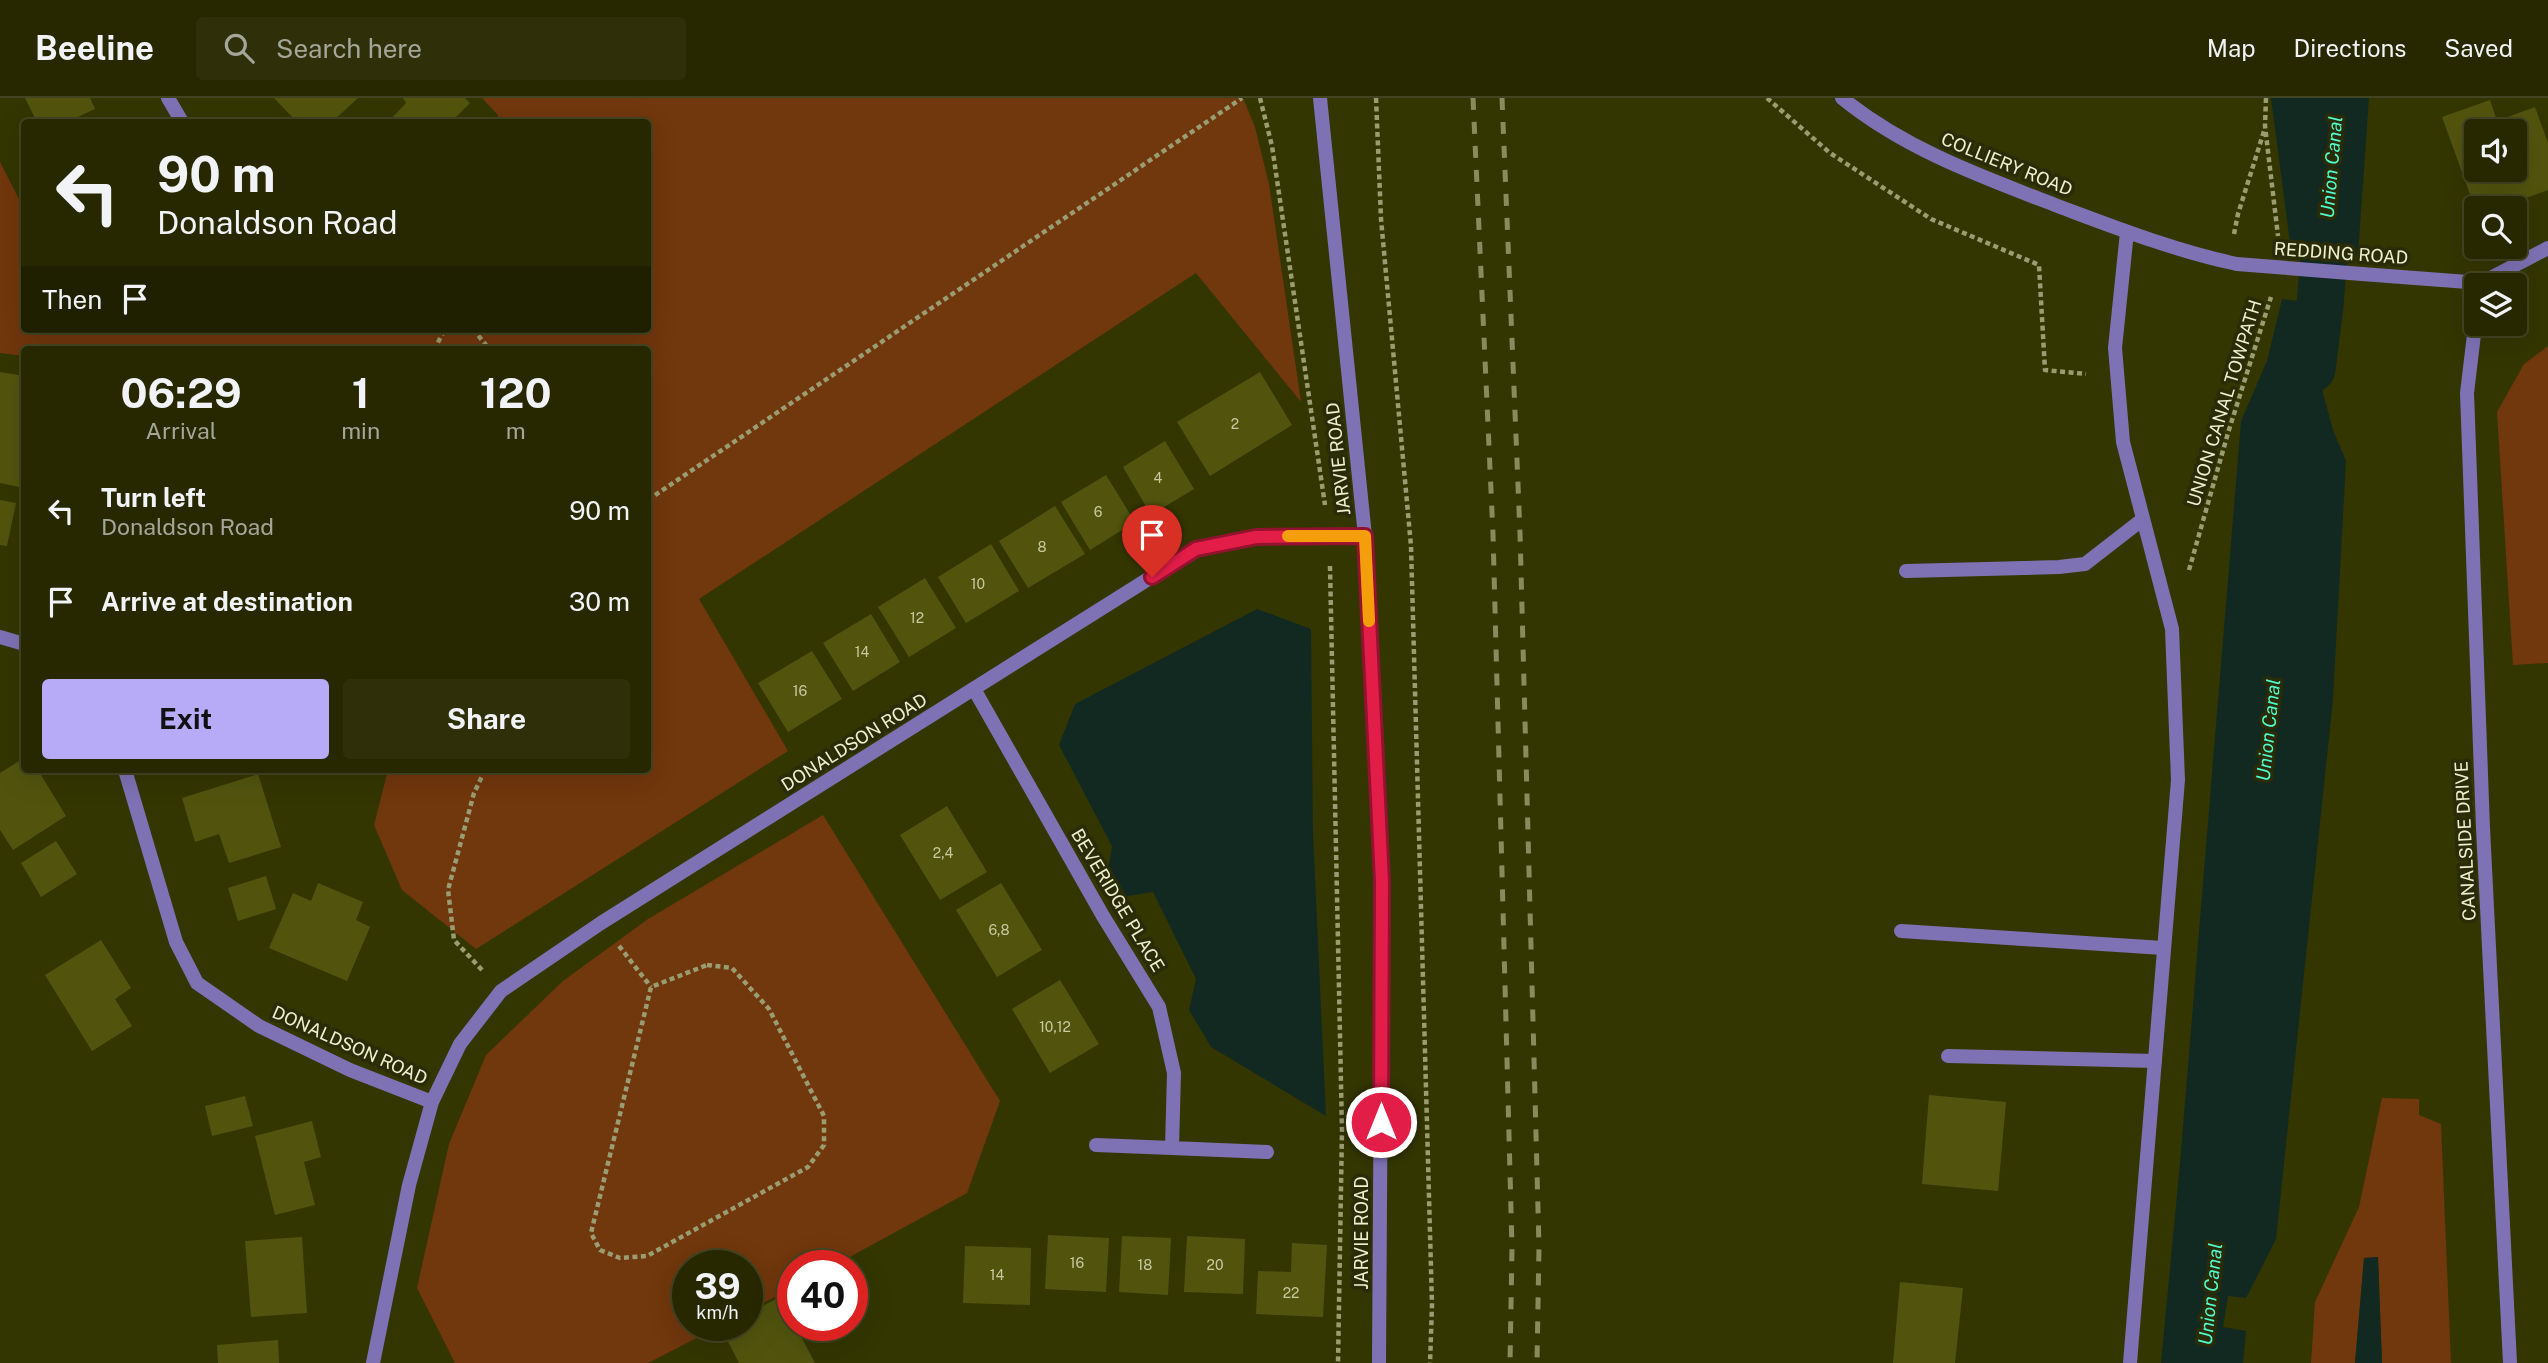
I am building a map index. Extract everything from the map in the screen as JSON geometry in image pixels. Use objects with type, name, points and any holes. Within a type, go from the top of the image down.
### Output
[{"type":"street","points":[[168,98],[180,119]]},
{"type":"street","name":"JARVIE ROAD","points":[[1320,98],[1365,536],[1382,881],[1379,1363]]},
{"type":"street","name":"COLLIERY ROAD","points":[[1842,98],[1869,120],[1949,164],[2127,232]]},
{"type":"street","points":[[2127,232],[2115,348],[2123,442],[2172,629],[2178,780],[2130,1363]]},
{"type":"street","name":"REDDING ROAD","points":[[2127,232],[2233,263],[2464,283]]},
{"type":"street","name":"REDDING ROAD","points":[[2501,273],[2548,248]]},
{"type":"street","name":"CANALSIDE DRIVE","points":[[2474,336],[2467,393],[2484,842],[2510,1363]]},
{"type":"street","points":[[1906,571],[2085,564],[2143,519]]},
{"type":"street","name":"DONALDSON ROAD","points":[[373,1363],[410,1185],[432,1102],[460,1044],[501,991],[601,923],[1196,549],[1256,537],[1365,536]]},
{"type":"street","points":[[0,637],[21,643]]},
{"type":"street","name":"BEVERIDGE PLACE","points":[[974,689],[1103,916],[1159,1007],[1174,1073],[1172,1148]]},
{"type":"street","name":"DONALDSON ROAD","points":[[126,773],[176,942],[197,984],[259,1026],[350,1070],[432,1102]]},
{"type":"street","points":[[1902,930],[2163,948]]},
{"type":"street","points":[[1948,1056],[2155,1061]]},
{"type":"street","points":[[1096,1145],[1267,1152]]},
{"type":"path","points":[[651,498],[1242,98]]},
{"type":"path","points":[[1260,98],[1272,146],[1330,536],[1342,1130],[1338,1363]]},
{"type":"path","points":[[1376,98],[1381,219],[1411,546],[1432,1305],[1430,1363]]},
{"type":"path","points":[[1767,98],[1830,153],[1931,219],[2039,265],[2045,370],[2118,376]]},
{"type":"path","points":[[2266,98],[2265,126],[2278,238]]},
{"type":"path","points":[[2233,263],[2238,214],[2265,126]]},
{"type":"path","name":"UNION CANAL TOWPATH","points":[[2187,576],[2228,433],[2271,305],[2272,291]]},
{"type":"path","points":[[484,773],[474,793],[449,890],[454,940],[501,991]]},
{"type":"path","points":[[601,923],[651,987]]},
{"type":"path","points":[[707,965],[732,968],[769,1009],[824,1116],[824,1145],[808,1167],[648,1256],[620,1258],[600,1250],[592,1233],[651,987],[707,965]]},
{"type":"shaded area","points":[[482,98],[1243,98],[1255,127],[1269,184],[1301,402],[1196,273],[699,599],[788,751],[476,949],[402,890],[374,825],[387,773],[651,773],[651,346],[21,346],[21,356],[0,353],[0,162],[21,203],[21,333],[651,333],[651,119],[498,119],[498,115]]},
{"type":"shaded area","points":[[2548,346],[2548,663],[2513,665],[2497,412],[2524,364]]},
{"type":"shaded area","points":[[823,815],[1000,1101],[967,1193],[862,1250],[777,1250],[777,1296],[763,1303],[763,1250],[672,1250],[672,1341],[691,1341],[648,1363],[455,1363],[417,1288],[449,1144],[486,1055],[563,981],[648,919]]},
{"type":"shaded area","points":[[2382,1098],[2419,1099],[2419,1115],[2441,1124],[2451,1363],[2382,1363],[2378,1257],[2364,1258],[2355,1363],[2311,1363],[2315,1302],[2359,1207]]},
{"type":"water","points":[[2271,98],[2369,98],[2358,254],[2324,251],[2290,243]]},
{"type":"water","points":[[2282,299],[2330,305],[2320,382],[2333,430],[2346,461],[2333,700],[2276,1239],[2246,1298],[2228,1296],[2223,1327],[2246,1331],[2243,1363],[2161,1363],[2241,421],[2267,361]]},
{"type":"water","points":[[1257,609],[1311,629],[1313,834],[1326,1116],[1211,1047],[1189,1010],[1196,979],[1153,892],[1127,896],[1108,870],[1112,846],[1059,745],[1075,704]]},
{"type":"water","points":[[2378,1257],[2382,1363],[2355,1363],[2364,1258]]},
{"type":"building","points":[[25,98],[90,98],[95,109],[73,119],[36,119]]},
{"type":"building","points":[[274,98],[358,98],[335,119],[294,119]]},
{"type":"building","points":[[403,98],[465,98],[470,103],[454,119],[391,119],[406,103]]},
{"type":"building","points":[[2490,100],[2496,119],[2464,119],[2464,178],[2442,117]]},
{"type":"building","points":[[2535,107],[2548,143],[2548,190],[2527,198],[2471,196],[2466,182],[2527,182],[2527,119],[2502,119]]},
{"type":"building","points":[[0,372],[21,376],[21,487],[0,483]]},
{"type":"building","points":[[1260,372],[1292,425],[1210,476],[1177,422]]},
{"type":"building","points":[[1165,441],[1194,489],[1151,515],[1123,467]]},
{"type":"building","points":[[1106,475],[1135,522],[1090,550],[1061,502]]},
{"type":"building","points":[[0,500],[16,503],[7,546],[0,545]]},
{"type":"building","points":[[1055,506],[1085,554],[1028,588],[999,541]]},
{"type":"building","points":[[991,544],[1019,591],[966,623],[938,577]]},
{"type":"building","points":[[925,578],[956,628],[909,657],[878,607]]},
{"type":"building","points":[[871,614],[900,662],[853,691],[823,643]]},
{"type":"building","points":[[812,651],[842,699],[788,732],[758,683]]},
{"type":"building","points":[[21,760],[21,773],[40,773],[66,816],[13,850],[0,830],[0,773]]},
{"type":"building","points":[[258,774],[281,847],[229,863],[219,834],[195,842],[182,798]]},
{"type":"building","points":[[947,806],[987,872],[940,900],[900,835]]},
{"type":"building","points":[[56,841],[77,874],[41,897],[21,863]]},
{"type":"building","points":[[266,876],[276,909],[238,921],[228,888]]},
{"type":"building","points":[[318,883],[363,902],[356,920],[370,927],[347,981],[269,948],[293,893],[311,901]]},
{"type":"building","points":[[1001,883],[1042,950],[997,977],[956,910]]},
{"type":"building","points":[[101,940],[131,988],[115,999],[132,1026],[92,1051],[45,975]]},
{"type":"building","points":[[1060,980],[1099,1044],[1050,1073],[1012,1009]]},
{"type":"building","points":[[1929,1095],[2006,1102],[1998,1191],[1922,1184]]},
{"type":"building","points":[[245,1096],[253,1126],[212,1136],[205,1106]]},
{"type":"building","points":[[312,1121],[321,1157],[304,1162],[315,1205],[275,1215],[255,1136]]},
{"type":"building","points":[[1048,1235],[1109,1238],[1106,1292],[1045,1289]]},
{"type":"building","points":[[1122,1236],[1171,1238],[1168,1295],[1119,1292]]},
{"type":"building","points":[[1187,1236],[1245,1239],[1243,1294],[1184,1292]]},
{"type":"building","points":[[302,1237],[307,1313],[251,1317],[245,1241]]},
{"type":"building","points":[[1292,1243],[1327,1245],[1323,1317],[1256,1314],[1258,1271],[1291,1272]]},
{"type":"building","points":[[965,1246],[1031,1248],[1030,1305],[963,1303]]},
{"type":"building","points":[[1900,1282],[1963,1288],[1955,1363],[1893,1363]]},
{"type":"building","points":[[777,1299],[777,1341],[803,1341],[815,1363],[739,1363],[728,1341],[763,1341],[763,1306]]},
{"type":"building","points":[[278,1340],[279,1363],[218,1363],[217,1345]]},
{"type":"waterway","name":"Union Canal","points":[[2312,369],[2337,98]]},
{"type":"railway","points":[[1473,98],[1493,534],[1512,1248],[1510,1363]]},
{"type":"railway","points":[[1502,98],[1520,533],[1539,1247],[1537,1363]]},
{"type":"slow traffic","points":[[1288,536],[1365,536],[1369,621]]},
{"type":"route","points":[[1152,577],[1196,549],[1256,537],[1365,536],[1382,881],[1381,1122]]}]
